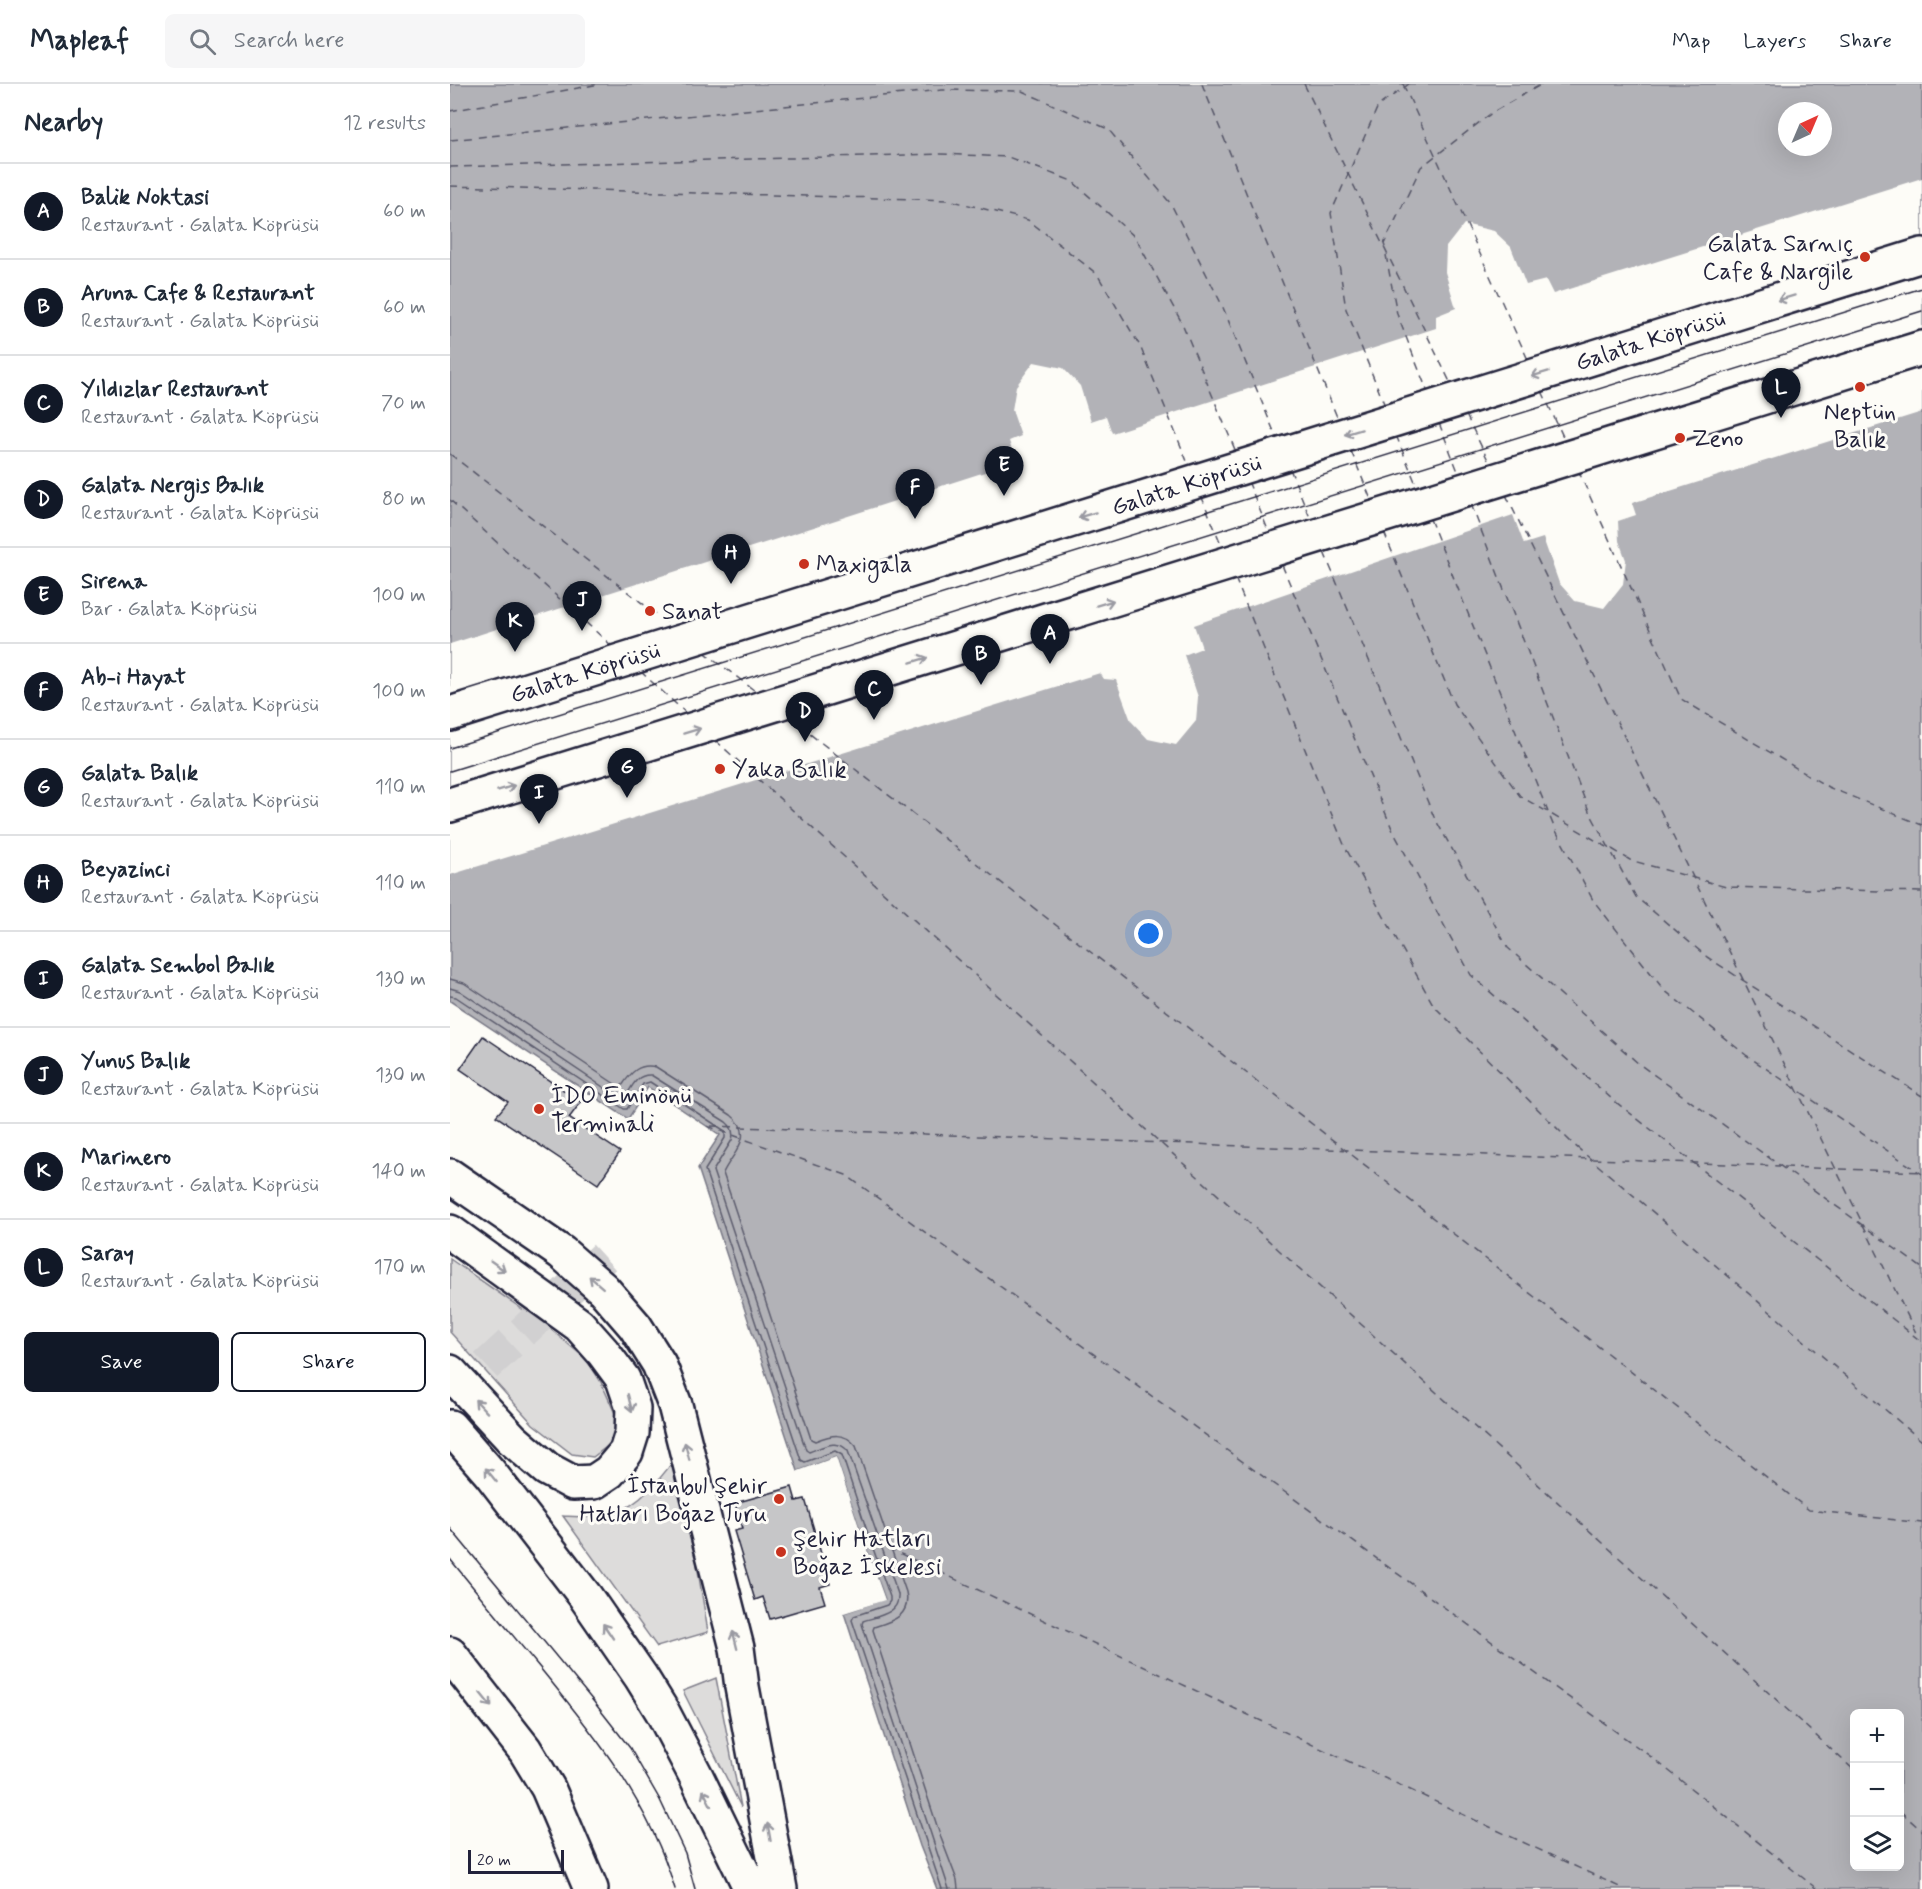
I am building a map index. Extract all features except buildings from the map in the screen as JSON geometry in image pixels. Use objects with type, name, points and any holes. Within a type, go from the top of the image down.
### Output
[{"type":"main road","name":"Galata Köprüsü","points":[[450,714],[1922,255]]},
{"type":"main road","points":[[450,805],[1922,348]]},
{"type":"main road","points":[[450,1176],[562,1253],[603,1289],[635,1326],[659,1364],[675,1405],[737,1648],[742,1687],[780,1889]]},
{"type":"main road","points":[[450,1232],[579,1325],[603,1352],[623,1379],[633,1408],[632,1432],[626,1452],[609,1472],[594,1482],[573,1483],[547,1469],[512,1439],[450,1372]]},
{"type":"main road","points":[[450,1427],[490,1473],[585,1596],[641,1677],[662,1711],[696,1776],[751,1889]]},
{"type":"main road","points":[[450,1654],[525,1750],[548,1788],[591,1889]]},
{"type":"shaded area","points":[[450,1259],[548,1327],[587,1360],[601,1382],[617,1418],[614,1441],[593,1457],[572,1454],[533,1424],[450,1332]]},
{"type":"shaded area","points":[[679,1454],[708,1632],[657,1647],[563,1516],[603,1516],[625,1508],[651,1488]]},
{"type":"shaded area","points":[[716,1678],[741,1807],[683,1691]]},
{"type":"water","points":[[450,84],[1922,84],[1922,1889],[937,1889],[920,1846],[844,1613],[885,1599],[836,1457],[798,1471],[698,1168],[720,1135],[648,1087],[628,1119],[450,1001]]},
{"type":"pier","points":[[1922,178],[1922,412],[1632,503],[1636,515],[1618,521],[1619,541],[1626,560],[1623,584],[1604,608],[1575,601],[1559,583],[1543,538],[1524,544],[1513,515],[1194,625],[1202,648],[1184,655],[1198,697],[1196,721],[1176,745],[1148,739],[1131,721],[1116,680],[1104,679],[1100,673],[450,875],[450,644],[1016,462],[1009,441],[1021,436],[1012,410],[1016,386],[1034,362],[1063,368],[1080,386],[1091,421],[1106,416],[1112,433],[1436,328],[1436,316],[1456,308],[1445,272],[1446,247],[1464,224],[1494,231],[1511,247],[1526,285],[1546,280],[1553,294]]},
{"type":"pier","points":[[836,1457],[885,1600],[844,1613],[841,1612],[881,1598],[834,1461],[797,1473]]},
{"type":"ferry route","points":[[450,111],[600,84]]},
{"type":"ferry route","points":[[1202,84],[1339,422]]},
{"type":"ferry route","points":[[1304,84],[1452,386]]},
{"type":"ferry route","points":[[1403,84],[1529,362]]},
{"type":"ferry route","points":[[1385,406],[1346,309],[1331,213],[1378,106],[1409,84]]},
{"type":"ferry route","points":[[1385,247],[1384,244],[1421,167],[1493,112],[1542,84]]},
{"type":"ferry route","points":[[450,140],[942,90],[1022,91],[1108,129],[1171,204],[1222,305],[1277,439]]},
{"type":"ferry route","points":[[450,167],[941,154],[1008,157],[1072,181],[1135,237],[1182,323],[1236,452]]},
{"type":"ferry route","points":[[450,186],[949,200],[1028,220],[1097,274],[1140,346],[1189,466]]},
{"type":"ferry route","points":[[1386,255],[1397,314],[1428,393]]},
{"type":"ferry route","points":[[1542,391],[1565,441]]},
{"type":"ferry route","points":[[1466,415],[1490,464]]},
{"type":"ferry route","points":[[1439,423],[1459,474]]},
{"type":"ferry route","points":[[1396,435],[1418,489]]},
{"type":"ferry route","points":[[1351,451],[1372,502]]},
{"type":"ferry route","points":[[450,454],[673,627]]},
{"type":"ferry route","points":[[1290,469],[1311,520]]},
{"type":"ferry route","points":[[1578,470],[1681,699],[1828,787],[1922,825]]},
{"type":"ferry route","points":[[1248,481],[1270,535]]},
{"type":"ferry route","points":[[1201,495],[1223,549]]},
{"type":"ferry route","points":[[1506,495],[1918,1337]]},
{"type":"ferry route","points":[[450,500],[612,646]]},
{"type":"ferry route","points":[[1471,504],[1589,811],[1636,897],[1707,957],[1922,1096]]},
{"type":"ferry route","points":[[1430,519],[1554,827],[1593,900],[1664,990],[1746,1055],[1922,1174]]},
{"type":"ferry route","points":[[1384,532],[1454,704],[1520,796],[1607,847]]},
{"type":"ferry route","points":[[1324,552],[1434,817],[1508,948],[1639,1064],[1922,1268]]},
{"type":"ferry route","points":[[1282,565],[1393,831],[1471,975],[1612,1099],[1922,1342]]},
{"type":"ferry route","points":[[1235,578],[1345,847],[1434,1006],[1573,1144],[1922,1441]]},
{"type":"ferry route","points":[[703,651],[759,694]]},
{"type":"ferry route","points":[[640,671],[687,714]]},
{"type":"ferry route","points":[[788,717],[1809,1510],[1922,1523]]},
{"type":"ferry route","points":[[715,740],[1850,1766]]},
{"type":"ferry route","points":[[1612,849],[1630,860],[1726,887],[1922,892]]},
{"type":"ferry route","points":[[707,1126],[846,1175],[1654,1759],[1817,1889]]},
{"type":"ferry route","points":[[711,1126],[1779,1166]]},
{"type":"ferry route","points":[[1784,1167],[1922,1172]]},
{"type":"ferry route","points":[[862,1536],[1624,1889]]},
{"type":"ferry route","points":[[1904,1815],[1922,1831]]},
{"type":"tunnel","points":[[450,1399],[604,1257]]},
{"type":"tram line","points":[[450,748],[1922,288]]},
{"type":"tram line","points":[[450,771],[1922,311]]},
{"type":"tram line","points":[[450,1528],[630,1748],[660,1800],[685,1853],[695,1889]]},
{"type":"tram line","points":[[450,1559],[601,1745],[651,1828],[675,1889]]},
{"type":"place","name":"Galata Sarnıç Cafe & Nargile","points":[[1865,257]]},
{"type":"place","name":"Neptün Balık","points":[[1860,387]]},
{"type":"place","name":"Saray","points":[[1781,418]]},
{"type":"place","name":"Zeno","points":[[1680,438]]},
{"type":"place","name":"Sirena","points":[[1004,496]]},
{"type":"place","name":"Ab-i Hayat","points":[[915,519]]},
{"type":"place","name":"Maxigala","points":[[804,564]]},
{"type":"place","name":"Beyazinci","points":[[731,584]]},
{"type":"place","name":"Sanat","points":[[650,611]]},
{"type":"place","name":"Yunus Balık","points":[[582,631]]},
{"type":"place","name":"Marinero","points":[[515,652]]},
{"type":"place","name":"Balik Noktasi","points":[[1050,664]]},
{"type":"place","name":"Aruna Cafe & Restaurant","points":[[981,685]]},
{"type":"place","name":"Yıldızlar Restaurant","points":[[874,720]]},
{"type":"place","name":"Galata Nergis Balık","points":[[805,742]]},
{"type":"place","name":"Yaka Balık","points":[[720,769]]},
{"type":"place","name":"Galata Balık","points":[[627,798]]},
{"type":"place","name":"Galata Sembol Balık","points":[[539,824]]},
{"type":"place","name":"İDO Eminönü Terminali","points":[[539,1109]]},
{"type":"place","name":"İstanbul Şehir Hatları Boğaz Turu","points":[[779,1499]]},
{"type":"place","name":"Şehir Hatları Boğaz İskelesi","points":[[781,1552]]}]
